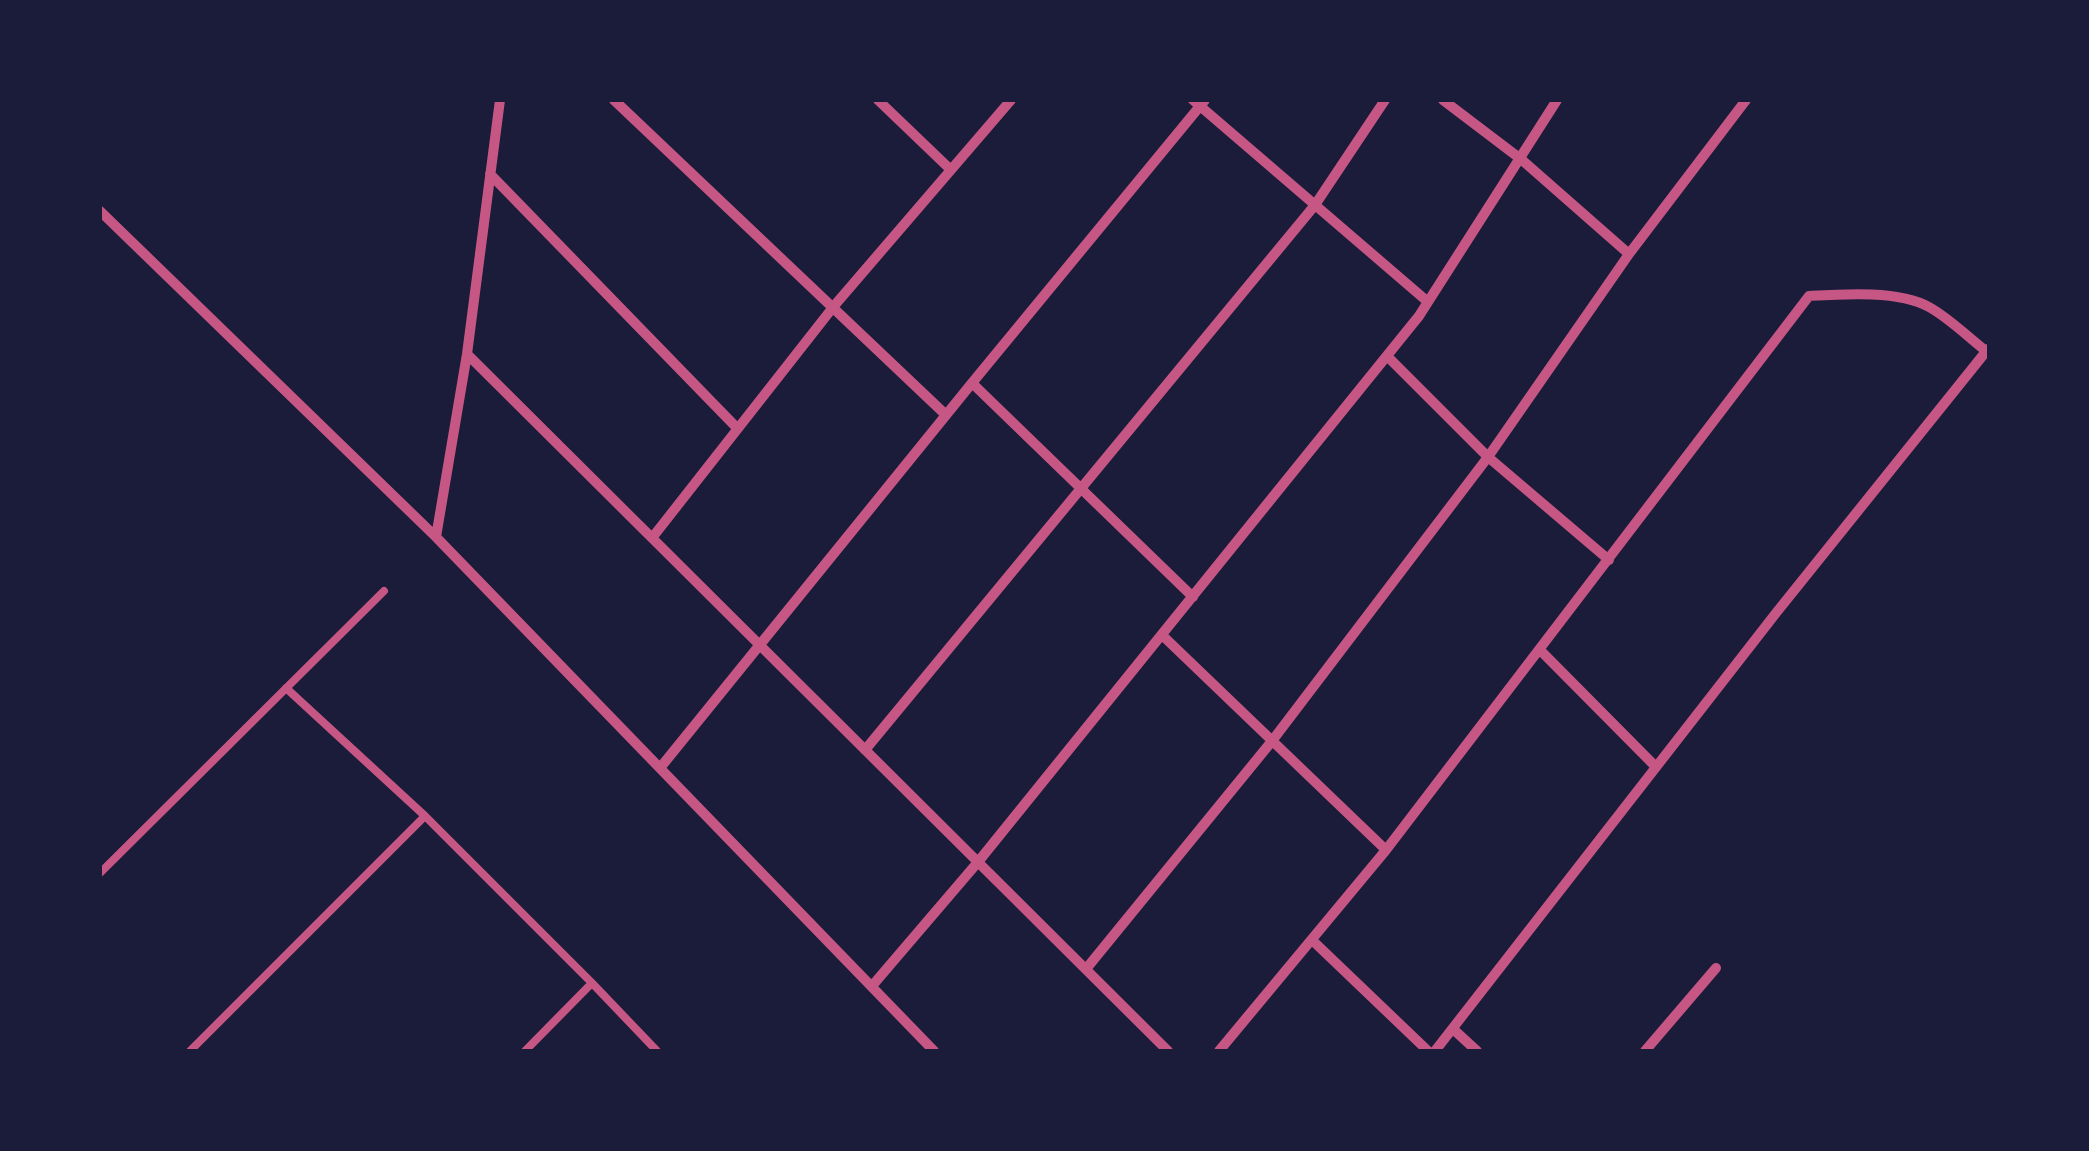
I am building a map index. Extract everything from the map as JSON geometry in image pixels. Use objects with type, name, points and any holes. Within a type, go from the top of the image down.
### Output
[{"type":"street","points":[[436,537],[467,354],[500,100]]},
{"type":"street","points":[[614,100],[946,415]]},
{"type":"street","points":[[878,100],[951,170]]},
{"type":"street","points":[[652,538],[834,306],[1011,100]]},
{"type":"street","points":[[865,750],[1316,205],[1385,100]]},
{"type":"street","points":[[1443,100],[1522,160],[1629,254]]},
{"type":"street","points":[[872,986],[978,862],[1387,356],[1428,302],[1558,100]]},
{"type":"street","points":[[1086,970],[1272,741],[1488,458],[1629,254],[1746,100]]},
{"type":"street","points":[[660,768],[1200,102],[1428,302]]},
{"type":"street","points":[[490,174],[737,428]]},
{"type":"street","points":[[100,211],[436,537],[934,1051]]},
{"type":"street","points":[[1218,1051],[1386,850],[1809,296],[1849,294],[1926,304],[1988,350],[1432,1051],[1312,940]]},
{"type":"street","points":[[467,354],[1168,1051]]},
{"type":"street","points":[[1387,356],[1488,458],[1609,560]]},
{"type":"street","points":[[972,383],[1193,597]]},
{"type":"street","points":[[1162,635],[1386,850]]},
{"type":"street","points":[[1540,650],[1656,767]]},
{"type":"street","points":[[1646,1051],[1716,968]]},
{"type":"street","points":[[1453,1029],[1477,1051]]},
{"type":"lane","points":[[100,873],[384,592]]},
{"type":"lane","points":[[286,688],[424,816],[658,1051]]},
{"type":"lane","points":[[190,1051],[424,816]]},
{"type":"lane","points":[[525,1051],[592,984]]}]
